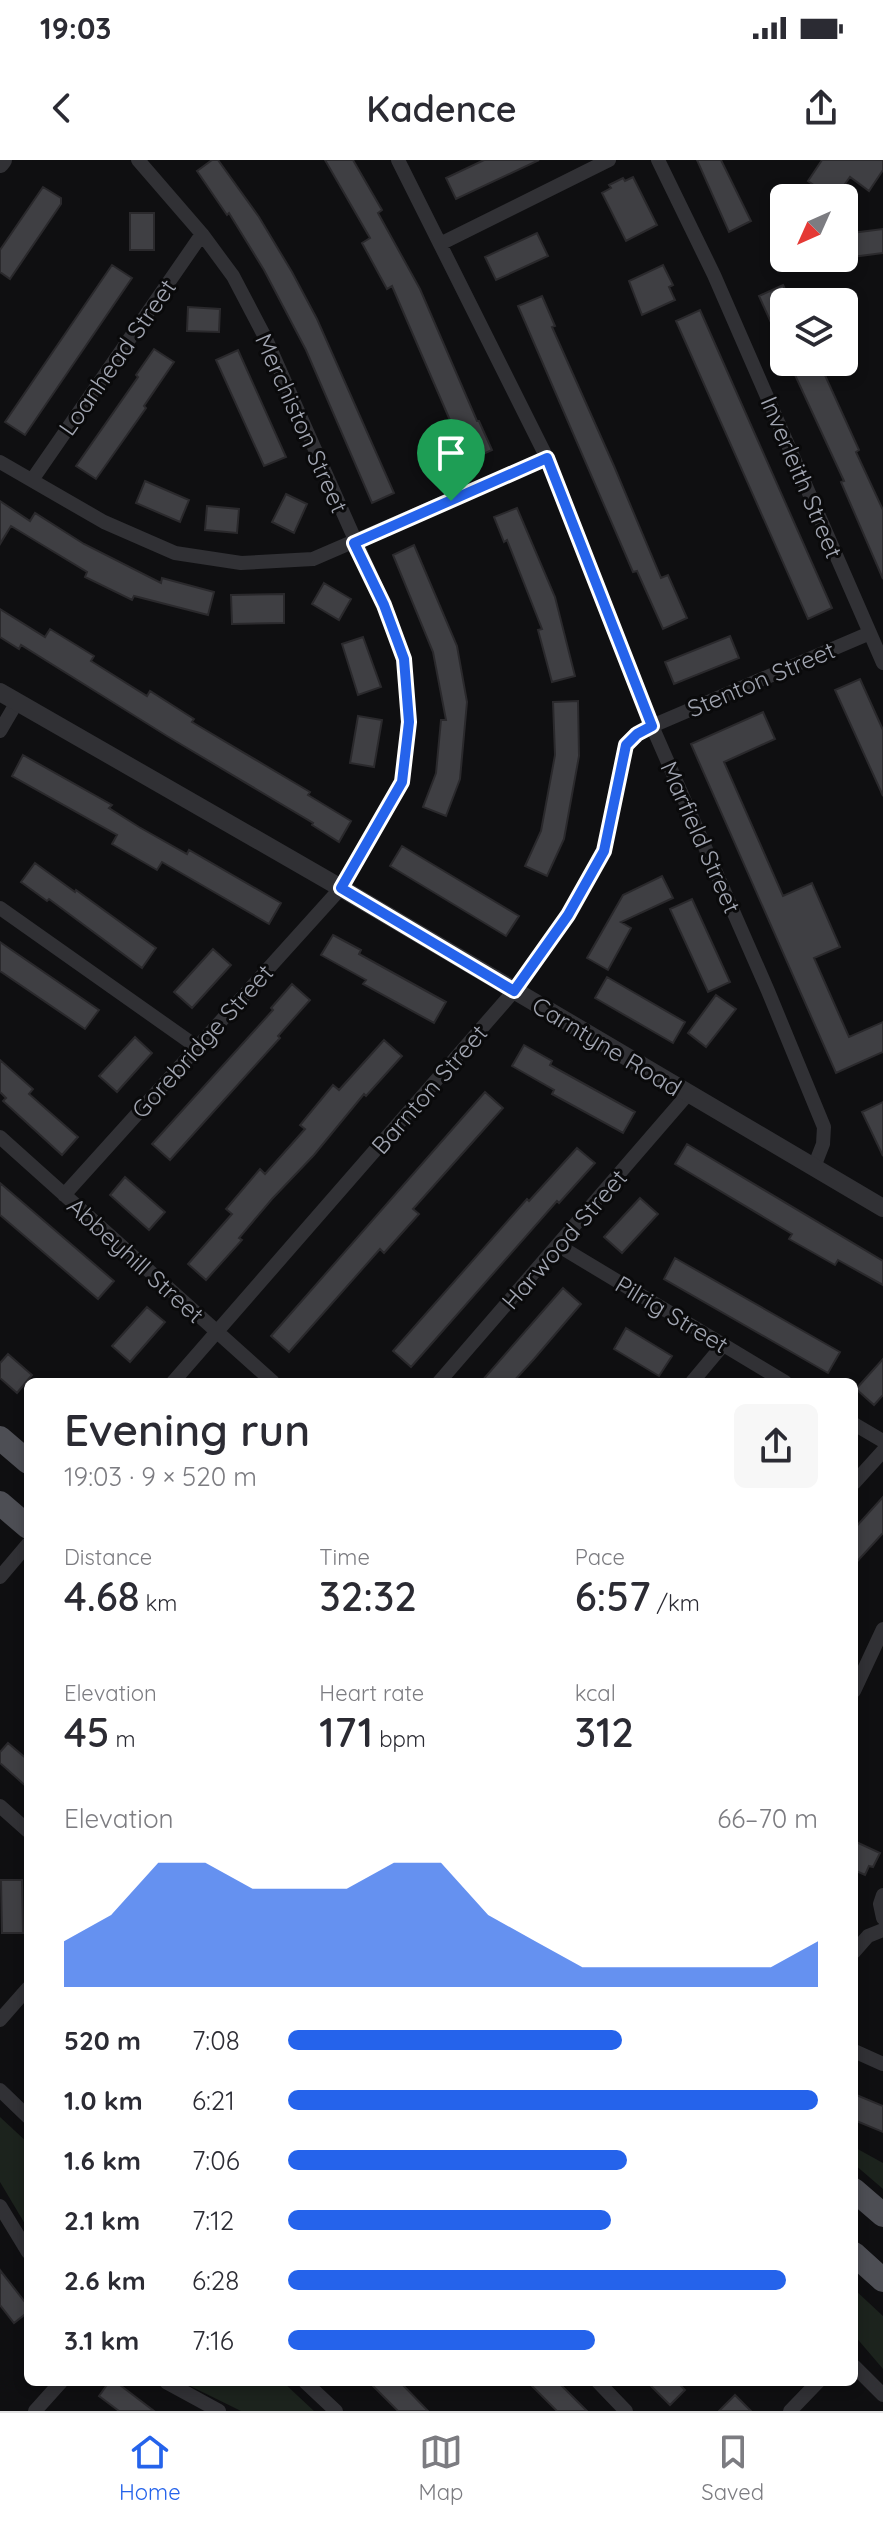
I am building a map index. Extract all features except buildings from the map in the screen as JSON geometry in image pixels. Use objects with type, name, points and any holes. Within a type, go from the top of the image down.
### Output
[{"type":"main road","points":[[0,1438],[24,1459]]},
{"type":"main road","points":[[0,1503],[24,1524]]},
{"type":"main road","points":[[858,2193],[883,2215]]},
{"type":"main road","points":[[858,2258],[883,2280]]},
{"type":"street","name":"Merchiston Street","points":[[138,160],[202,234],[233,276],[266,339],[384,605],[404,659],[409,722],[402,782],[341,888]]},
{"type":"street","name":"Marfield Street","points":[[398,160],[547,458],[652,726],[768,991],[824,1127],[823,1144],[814,1167]]},
{"type":"street","points":[[440,244],[609,160]]},
{"type":"street","name":"Inverleith Street","points":[[658,160],[714,275],[883,663]]},
{"type":"street","name":"Loanhead Street","points":[[32,480],[202,234]]},
{"type":"street","points":[[0,462],[104,522],[175,553],[241,563],[313,559],[547,458]]},
{"type":"street","name":"Stenton Street","points":[[652,726],[870,633]]},
{"type":"street","name":"Carntyne Road","points":[[0,692],[341,888],[883,1208]]},
{"type":"street","points":[[0,731],[17,702]]},
{"type":"street","name":"Barnton Street","points":[[177,1378],[514,991],[568,915],[604,851],[626,745],[652,726]]},
{"type":"street","name":"Gorebridge Street","points":[[64,1195],[341,888]]},
{"type":"street","points":[[0,908],[197,1047]]},
{"type":"street","name":"Harwood Street","points":[[443,1378],[688,1094]]},
{"type":"street","name":"Abbeyhill Street","points":[[0,1137],[269,1378]]},
{"type":"street","name":"Pilrig Street","points":[[559,1246],[778,1378]]},
{"type":"street","points":[[695,1378],[723,1345]]},
{"type":"street","points":[[858,1426],[883,1441]]},
{"type":"street","points":[[858,1479],[883,1451]]},
{"type":"street","points":[[0,1577],[24,1549]]},
{"type":"street","points":[[858,1682],[883,1629]]},
{"type":"street","points":[[0,1806],[24,1827]]},
{"type":"street","points":[[883,1895],[880,1904],[883,1918]]},
{"type":"street","points":[[858,1947],[868,1936],[883,1930]]},
{"type":"street","points":[[0,2020],[24,1993]]},
{"type":"street","points":[[858,2053],[883,2064]]},
{"type":"street","points":[[0,2090],[24,2113]]},
{"type":"street","points":[[0,2206],[24,2245]]},
{"type":"street","points":[[858,2370],[883,2395]]},
{"type":"street","points":[[35,2411],[57,2386]]},
{"type":"street","points":[[173,2386],[219,2411]]},
{"type":"street","points":[[309,2386],[336,2411]]},
{"type":"street","points":[[602,2386],[626,2411]]},
{"type":"street","points":[[790,2411],[814,2386]]},
{"type":"shaded area","points":[[0,2117],[24,2139],[24,2222],[0,2182]]},
{"type":"shaded area","points":[[858,2149],[883,2163],[883,2189],[858,2167]]},
{"type":"shaded area","points":[[858,2293],[883,2316],[883,2369],[858,2340]]},
{"type":"shaded area","points":[[190,2386],[287,2386],[314,2411],[241,2411]]},
{"type":"route","points":[[547,458],[652,726],[626,745],[604,851],[568,915],[514,991],[341,888],[402,782],[409,722],[404,659],[384,605],[354,543],[451,501],[547,458]]}]
